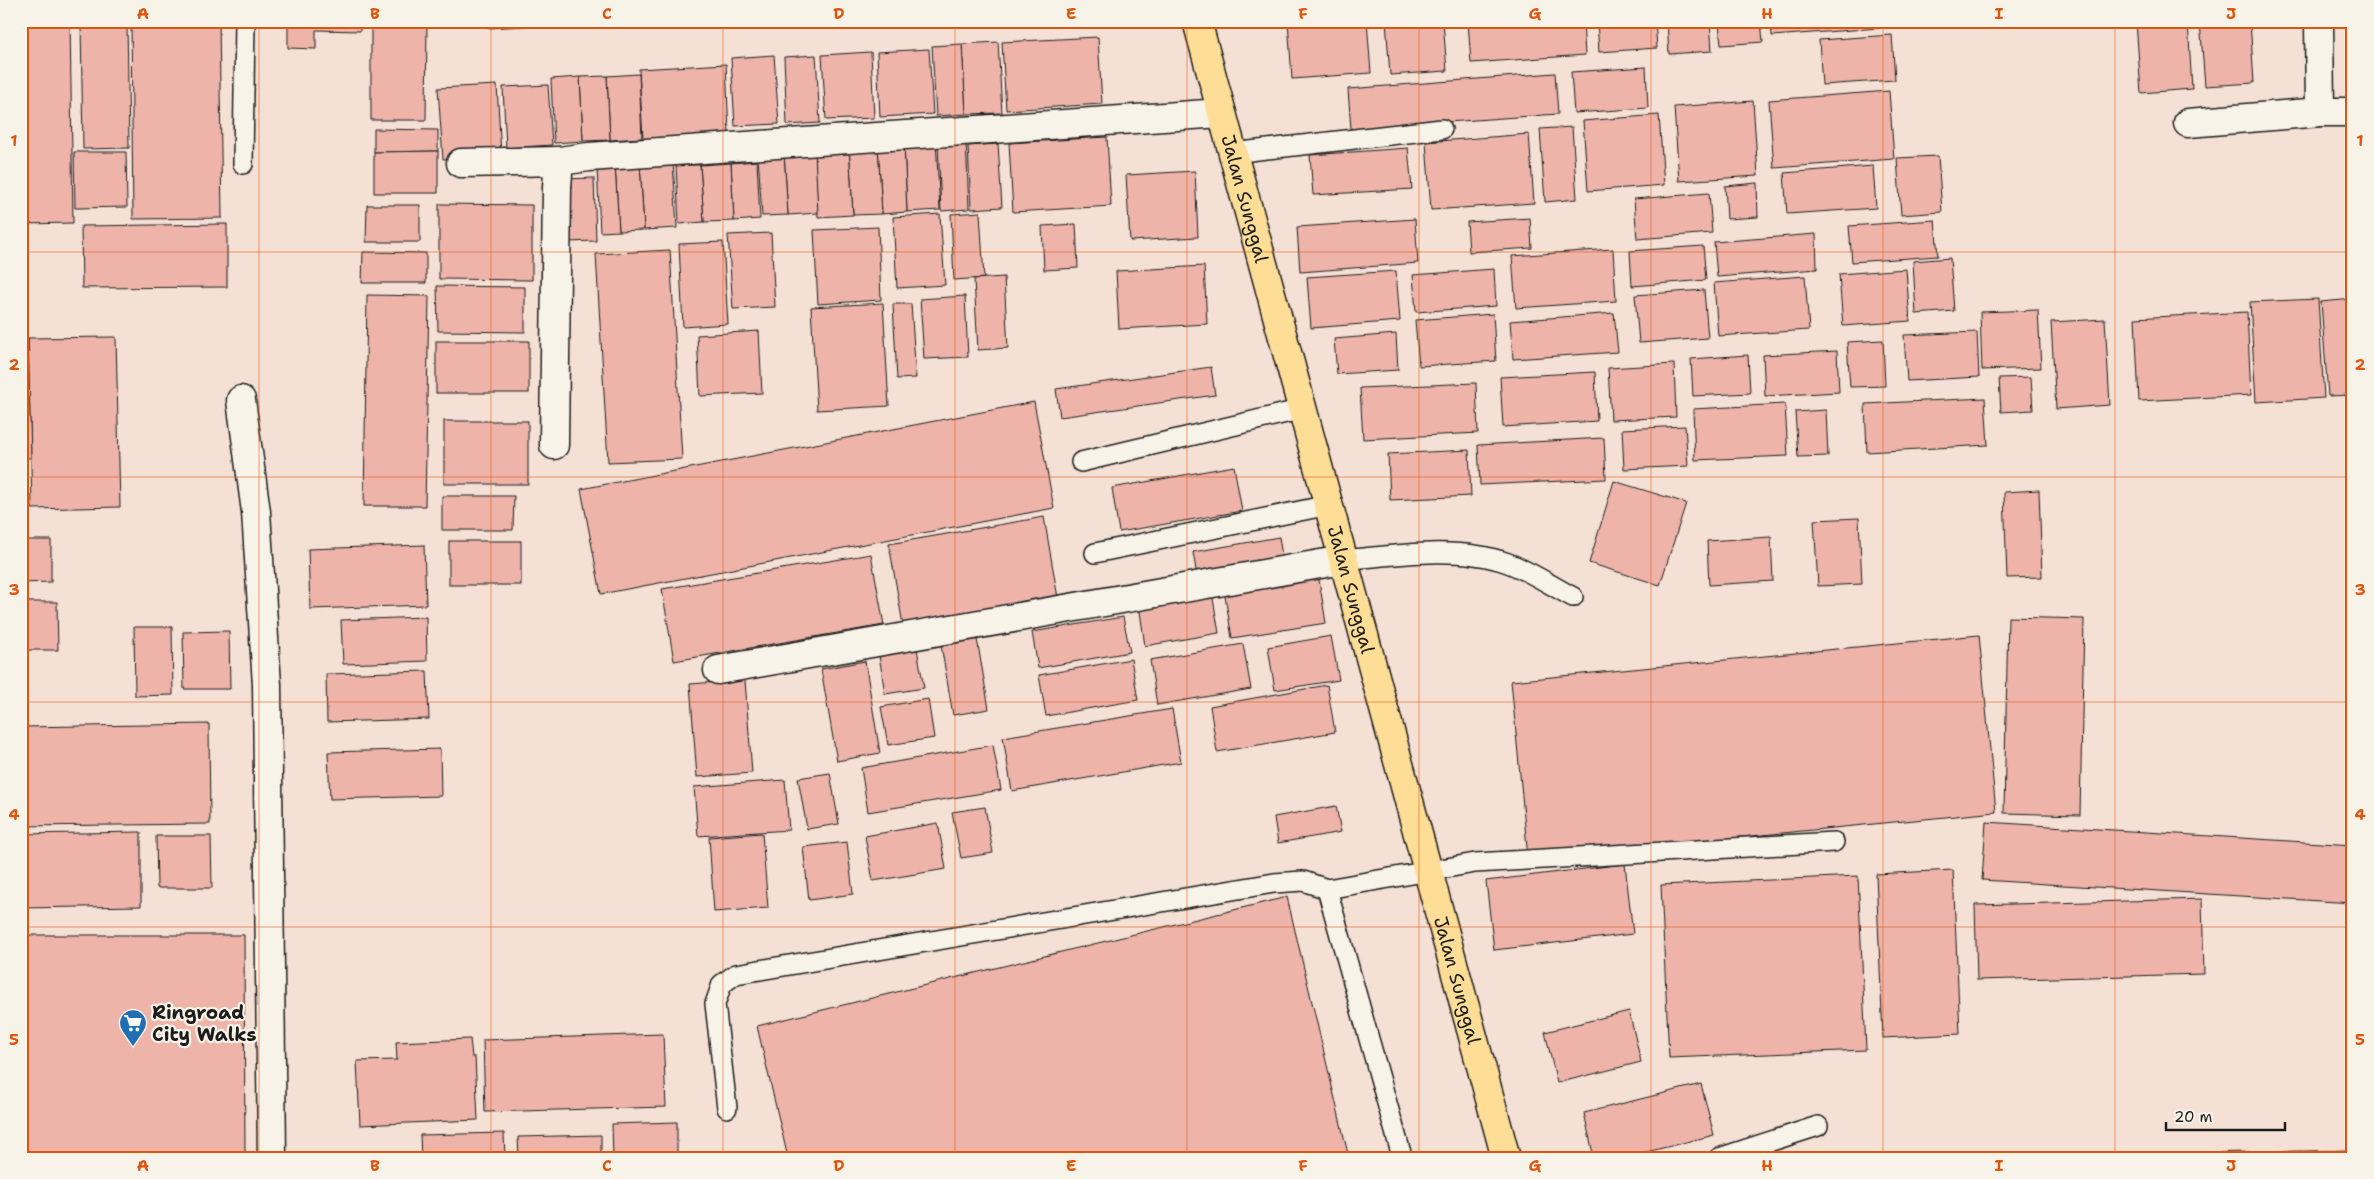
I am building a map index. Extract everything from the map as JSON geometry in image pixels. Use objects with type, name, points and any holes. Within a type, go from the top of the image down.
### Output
[{"type":"main road","name":"Jalan Sunggal","points":[[1197,21],[1506,1158]]},
{"type":"street","points":[[2319,21],[2320,112]]},
{"type":"street","points":[[2188,122],[2320,112],[2353,112]]},
{"type":"street","points":[[461,163],[559,161],[599,156],[1221,113]]},
{"type":"street","points":[[554,445],[557,187],[559,161]]},
{"type":"street","points":[[241,400],[256,512],[267,685],[271,895],[272,1158]]},
{"type":"street","points":[[718,670],[1343,560]]},
{"type":"lane","points":[[244,164],[245,21]]},
{"type":"lane","points":[[1232,153],[1442,129]]},
{"type":"lane","points":[[1081,462],[1302,409]]},
{"type":"lane","points":[[1095,553],[1329,505]]},
{"type":"lane","points":[[1343,560],[1399,554],[1469,554],[1509,563],[1573,597]]},
{"type":"lane","points":[[727,1108],[715,1004],[722,984],[736,974],[1274,883],[1303,881],[1327,889],[1475,863],[1834,842]]},
{"type":"lane","points":[[1327,889],[1401,1153]]},
{"type":"lane","points":[[1719,1158],[1818,1126]]},
{"type":"building","points":[[21,21],[70,21],[73,223],[21,224]]},
{"type":"building","points":[[81,21],[127,21],[129,148],[83,149]]},
{"type":"building","points":[[131,21],[219,21],[222,218],[133,219]]},
{"type":"building","points":[[288,21],[360,21],[360,31],[316,30],[316,49],[288,48]]},
{"type":"building","points":[[371,21],[427,21],[426,120],[371,120]]},
{"type":"building","points":[[486,21],[525,21],[525,26],[487,28]]},
{"type":"building","points":[[1288,21],[1367,21],[1371,73],[1292,79]]},
{"type":"building","points":[[1386,21],[1443,21],[1447,71],[1390,75]]},
{"type":"building","points":[[1468,21],[1583,21],[1585,55],[1471,63]]},
{"type":"building","points":[[1597,21],[1655,21],[1657,48],[1599,52]]},
{"type":"building","points":[[1667,21],[1710,21],[1712,51],[1669,54]]},
{"type":"building","points":[[1719,21],[1761,21],[1763,42],[1721,45]]},
{"type":"building","points":[[1771,21],[1879,21],[1879,28],[1772,36]]},
{"type":"building","points":[[2136,21],[2188,21],[2192,89],[2141,93]]},
{"type":"building","points":[[2200,21],[2250,21],[2254,83],[2205,86]]},
{"type":"building","points":[[2350,21],[2353,21],[2353,75],[2351,75]]},
{"type":"building","points":[[1892,35],[1895,80],[1822,85],[1819,40]]},
{"type":"building","points":[[1098,37],[1102,104],[1006,110],[1002,42]]},
{"type":"building","points":[[998,42],[1002,113],[966,114],[962,44]]},
{"type":"building","points":[[962,44],[966,114],[936,116],[932,46]]},
{"type":"building","points":[[929,49],[933,114],[880,117],[877,52]]},
{"type":"building","points":[[871,52],[874,118],[826,120],[822,55]]},
{"type":"building","points":[[774,55],[779,124],[735,126],[731,58]]},
{"type":"building","points":[[816,55],[820,123],[787,125],[784,57]]},
{"type":"building","points":[[726,64],[729,134],[643,139],[639,69]]},
{"type":"building","points":[[1646,67],[1648,108],[1574,113],[1571,72]]},
{"type":"building","points":[[1555,73],[1558,114],[1351,129],[1348,89]]},
{"type":"building","points":[[639,74],[642,138],[610,140],[607,76]]},
{"type":"building","points":[[607,76],[610,140],[583,141],[580,77]]},
{"type":"building","points":[[580,77],[583,141],[554,143],[551,79]]},
{"type":"building","points":[[497,85],[501,156],[443,159],[438,88]]},
{"type":"building","points":[[548,85],[552,145],[506,148],[503,87]]},
{"type":"building","points":[[1889,91],[1894,159],[1774,168],[1769,100]]},
{"type":"building","points":[[1753,101],[1758,176],[1679,181],[1674,107]]},
{"type":"building","points":[[1659,115],[1664,185],[1588,191],[1583,121]]},
{"type":"building","points":[[1572,127],[1577,199],[1545,202],[1540,129]]},
{"type":"building","points":[[374,129],[438,130],[438,151],[374,152]]},
{"type":"building","points":[[1529,134],[1534,203],[1431,210],[1426,142]]},
{"type":"building","points":[[1107,137],[1111,206],[1013,212],[1009,143]]},
{"type":"building","points":[[936,141],[940,210],[907,212],[904,143]]},
{"type":"building","points":[[966,141],[969,209],[941,211],[938,143]]},
{"type":"building","points":[[904,143],[907,212],[882,214],[878,145]]},
{"type":"building","points":[[998,144],[1002,207],[971,209],[968,146]]},
{"type":"building","points":[[878,145],[882,214],[853,215],[849,146]]},
{"type":"building","points":[[849,146],[853,215],[818,217],[814,148]]},
{"type":"building","points":[[1408,148],[1412,189],[1313,195],[1310,155]]},
{"type":"building","points":[[438,151],[438,193],[374,193],[374,152]]},
{"type":"building","points":[[74,152],[126,152],[127,207],[75,208]]},
{"type":"building","points":[[815,152],[818,213],[788,215],[784,154]]},
{"type":"building","points":[[784,154],[788,215],[762,216],[758,155]]},
{"type":"building","points":[[1938,156],[1942,212],[1901,215],[1897,158]]},
{"type":"building","points":[[673,161],[677,228],[644,230],[640,163]]},
{"type":"building","points":[[757,161],[760,219],[734,221],[731,163]]},
{"type":"building","points":[[640,163],[644,230],[619,231],[615,164]]},
{"type":"building","points":[[731,163],[734,221],[704,222],[700,165]]},
{"type":"building","points":[[615,164],[619,231],[600,232],[597,166]]},
{"type":"building","points":[[676,165],[700,165],[704,222],[679,224]]},
{"type":"building","points":[[1873,166],[1876,208],[1787,214],[1784,173]]},
{"type":"building","points":[[1195,171],[1198,237],[1130,241],[1126,175]]},
{"type":"building","points":[[594,178],[596,241],[567,242],[565,179]]},
{"type":"building","points":[[1757,183],[1758,217],[1727,219],[1725,186]]},
{"type":"building","points":[[1709,193],[1712,233],[1637,239],[1634,199]]},
{"type":"building","points":[[439,204],[532,205],[532,280],[439,279]]},
{"type":"building","points":[[367,205],[420,205],[420,242],[366,242]]},
{"type":"building","points":[[980,212],[984,278],[954,280],[951,214]]},
{"type":"building","points":[[940,214],[945,285],[897,288],[893,217]]},
{"type":"building","points":[[1530,218],[1532,248],[1469,252],[1467,222]]},
{"type":"building","points":[[1415,219],[1418,263],[1300,272],[1297,227]]},
{"type":"building","points":[[1935,220],[1938,256],[1852,262],[1849,226]]},
{"type":"building","points":[[227,224],[227,287],[82,288],[81,226]]},
{"type":"building","points":[[1076,224],[1078,268],[1044,270],[1042,226]]},
{"type":"building","points":[[878,227],[881,300],[818,304],[814,230]]},
{"type":"building","points":[[771,233],[775,307],[733,309],[728,235]]},
{"type":"building","points":[[1816,234],[1817,269],[1717,277],[1714,242]]},
{"type":"building","points":[[723,242],[728,324],[683,327],[679,244]]},
{"type":"building","points":[[1703,246],[1706,280],[1632,286],[1630,251]]},
{"type":"building","points":[[1613,249],[1616,301],[1516,308],[1512,256]]},
{"type":"building","points":[[670,250],[682,459],[608,462],[596,254]]},
{"type":"building","points":[[363,252],[426,253],[426,283],[362,283]]},
{"type":"building","points":[[1950,258],[1954,311],[1916,314],[1913,261]]},
{"type":"building","points":[[1204,266],[1207,324],[1119,329],[1116,271]]},
{"type":"building","points":[[1494,269],[1496,306],[1416,312],[1413,275]]},
{"type":"building","points":[[1906,269],[1910,321],[1843,326],[1839,274]]},
{"type":"building","points":[[1396,271],[1400,321],[1311,328],[1307,277]]},
{"type":"building","points":[[1805,276],[1809,330],[1718,336],[1714,283]]},
{"type":"building","points":[[1004,277],[1008,348],[978,350],[974,279]]},
{"type":"building","points":[[437,286],[525,287],[525,332],[438,331]]},
{"type":"building","points":[[1704,290],[1708,338],[1639,343],[1635,295]]},
{"type":"building","points":[[367,295],[429,296],[425,506],[364,506]]},
{"type":"building","points":[[965,296],[968,357],[924,359],[920,299]]},
{"type":"building","points":[[2318,299],[2324,398],[2256,402],[2250,302]]},
{"type":"building","points":[[2353,299],[2353,395],[2328,396],[2321,302]]},
{"type":"building","points":[[883,303],[889,406],[817,410],[811,307]]},
{"type":"building","points":[[893,304],[911,304],[916,378],[897,379]]},
{"type":"building","points":[[2038,310],[2041,368],[1982,370],[1980,312]]},
{"type":"building","points":[[2247,312],[2251,395],[2139,401],[2135,318]]},
{"type":"building","points":[[1614,313],[1618,352],[1513,359],[1510,321]]},
{"type":"building","points":[[1493,314],[1496,361],[1419,366],[1415,320]]},
{"type":"building","points":[[2105,319],[2110,405],[2056,409],[2051,322]]},
{"type":"building","points":[[759,331],[762,393],[700,396],[697,335]]},
{"type":"building","points":[[1977,332],[1979,377],[1907,381],[1904,335]]},
{"type":"building","points":[[1396,334],[1398,370],[1337,374],[1334,339]]},
{"type":"building","points":[[116,337],[120,507],[32,509],[28,338]]},
{"type":"building","points":[[21,338],[28,338],[31,458],[21,458]]},
{"type":"building","points":[[1883,340],[1885,386],[1850,387],[1847,342]]},
{"type":"building","points":[[436,341],[529,341],[529,393],[436,393]]},
{"type":"building","points":[[1837,351],[1839,392],[1765,396],[1763,355]]},
{"type":"building","points":[[1748,355],[1750,393],[1693,396],[1691,359]]},
{"type":"building","points":[[1674,364],[1676,417],[1611,420],[1608,368]]},
{"type":"building","points":[[1211,367],[1215,395],[1060,417],[1056,389]]},
{"type":"building","points":[[1595,372],[1597,421],[1503,427],[1500,377]]},
{"type":"building","points":[[2031,377],[2033,410],[2001,412],[1999,378]]},
{"type":"building","points":[[1476,383],[1478,433],[1363,439],[1360,388]]},
{"type":"building","points":[[1985,398],[1988,445],[1867,452],[1865,404]]},
{"type":"building","points":[[1034,402],[1054,508],[601,594],[581,489]]},
{"type":"building","points":[[1785,404],[1788,456],[1695,460],[1693,409]]},
{"type":"building","points":[[1826,410],[1828,456],[1798,457],[1795,412]]},
{"type":"building","points":[[444,421],[528,421],[528,484],[444,484]]},
{"type":"building","points":[[1685,426],[1688,466],[1624,469],[1622,429]]},
{"type":"building","points":[[1604,438],[1606,479],[1480,485],[1478,445]]},
{"type":"building","points":[[1469,450],[1471,496],[1390,500],[1388,454]]},
{"type":"building","points":[[1234,466],[1242,511],[1119,532],[1112,488]]},
{"type":"building","points":[[1614,481],[1686,503],[1660,585],[1589,563]]},
{"type":"building","points":[[2039,490],[2042,577],[2007,578],[2004,492]]},
{"type":"building","points":[[442,496],[514,496],[513,530],[442,530]]},
{"type":"building","points":[[1044,517],[1058,598],[903,625],[889,544]]},
{"type":"building","points":[[1859,518],[1862,584],[1818,586],[1814,520]]},
{"type":"building","points":[[1279,537],[1283,562],[1197,576],[1193,552]]},
{"type":"building","points":[[1771,537],[1773,581],[1709,585],[1707,541]]},
{"type":"building","points":[[21,540],[51,540],[51,582],[21,583]]},
{"type":"building","points":[[449,541],[521,541],[521,585],[449,585]]},
{"type":"building","points":[[424,545],[426,605],[310,609],[308,549]]},
{"type":"building","points":[[871,554],[884,625],[674,661],[662,589]]},
{"type":"building","points":[[1318,574],[1326,623],[1232,638],[1224,590]]},
{"type":"building","points":[[1212,593],[1219,633],[1145,646],[1139,605]]},
{"type":"building","points":[[21,602],[57,602],[58,650],[21,650]]},
{"type":"building","points":[[426,617],[427,661],[343,664],[341,620]]},
{"type":"building","points":[[1123,617],[1130,652],[1038,668],[1032,632]]},
{"type":"building","points":[[2008,617],[2084,619],[2080,815],[2004,813]]},
{"type":"building","points":[[134,627],[172,627],[173,695],[135,696]]},
{"type":"building","points":[[229,631],[230,689],[184,689],[183,632]]},
{"type":"building","points":[[1979,635],[1996,812],[1528,858],[1511,681]]},
{"type":"building","points":[[1331,636],[1339,680],[1275,690],[1268,647]]},
{"type":"building","points":[[977,639],[989,709],[953,715],[941,645]]},
{"type":"building","points":[[1243,644],[1251,689],[1157,705],[1150,660]]},
{"type":"building","points":[[917,649],[924,688],[885,694],[879,655]]},
{"type":"building","points":[[1131,659],[1138,700],[1046,716],[1039,675]]},
{"type":"building","points":[[865,661],[880,753],[837,761],[821,669]]},
{"type":"building","points":[[427,671],[429,719],[327,722],[326,674]]},
{"type":"building","points":[[745,680],[752,773],[697,777],[690,684]]},
{"type":"building","points":[[1327,685],[1335,732],[1217,752],[1210,706]]},
{"type":"building","points":[[928,699],[934,738],[888,745],[881,707]]},
{"type":"building","points":[[1172,709],[1181,762],[1012,791],[1003,737]]},
{"type":"building","points":[[209,724],[210,824],[21,826],[21,727]]},
{"type":"building","points":[[993,745],[1001,790],[868,812],[861,768]]},
{"type":"building","points":[[440,749],[441,796],[330,799],[328,752]]},
{"type":"building","points":[[830,773],[839,824],[807,829],[798,778]]},
{"type":"building","points":[[785,780],[789,830],[698,836],[694,787]]},
{"type":"building","points":[[1336,806],[1341,832],[1278,843],[1274,817]]},
{"type":"building","points":[[985,807],[993,853],[961,858],[952,812]]},
{"type":"building","points":[[1986,822],[2353,845],[2353,903],[1982,880]]},
{"type":"building","points":[[938,823],[946,869],[873,881],[865,836]]},
{"type":"building","points":[[141,832],[141,906],[21,908],[21,834]]},
{"type":"building","points":[[762,833],[768,908],[714,912],[709,837]]},
{"type":"building","points":[[156,836],[211,836],[212,888],[157,888]]},
{"type":"building","points":[[847,842],[853,894],[809,900],[803,847]]},
{"type":"building","points":[[1625,864],[1633,934],[1494,950],[1486,881]]},
{"type":"building","points":[[1953,870],[1960,1034],[1883,1038],[1876,874]]},
{"type":"building","points":[[1858,876],[1866,1050],[1669,1058],[1661,885]]},
{"type":"building","points":[[1287,897],[1349,1158],[788,1158],[757,1026]]},
{"type":"building","points":[[2202,899],[2204,974],[1977,980],[1975,905]]},
{"type":"building","name":"Ringroad City Walks","points":[[21,935],[244,935],[245,1158],[21,1158]]},
{"type":"building","points":[[1629,1011],[1641,1062],[1557,1083],[1545,1032]]},
{"type":"building","points":[[663,1034],[666,1107],[485,1112],[483,1040]]},
{"type":"building","points":[[470,1039],[472,1057],[475,1057],[478,1120],[360,1125],[357,1061],[397,1060],[396,1042]]},
{"type":"building","points":[[1701,1084],[1714,1135],[1623,1158],[1594,1158],[1584,1113]]},
{"type":"building","points":[[677,1122],[677,1158],[613,1158],[612,1124]]},
{"type":"building","points":[[504,1133],[505,1158],[421,1158],[420,1135]]},
{"type":"building","points":[[601,1135],[601,1158],[519,1158],[518,1137]]},
{"type":"building","points":[[2353,1150],[2353,1158],[2199,1158],[2199,1153]]},
{"type":"place","name":"Ringroad City Walks","points":[[133,1047]]}]
